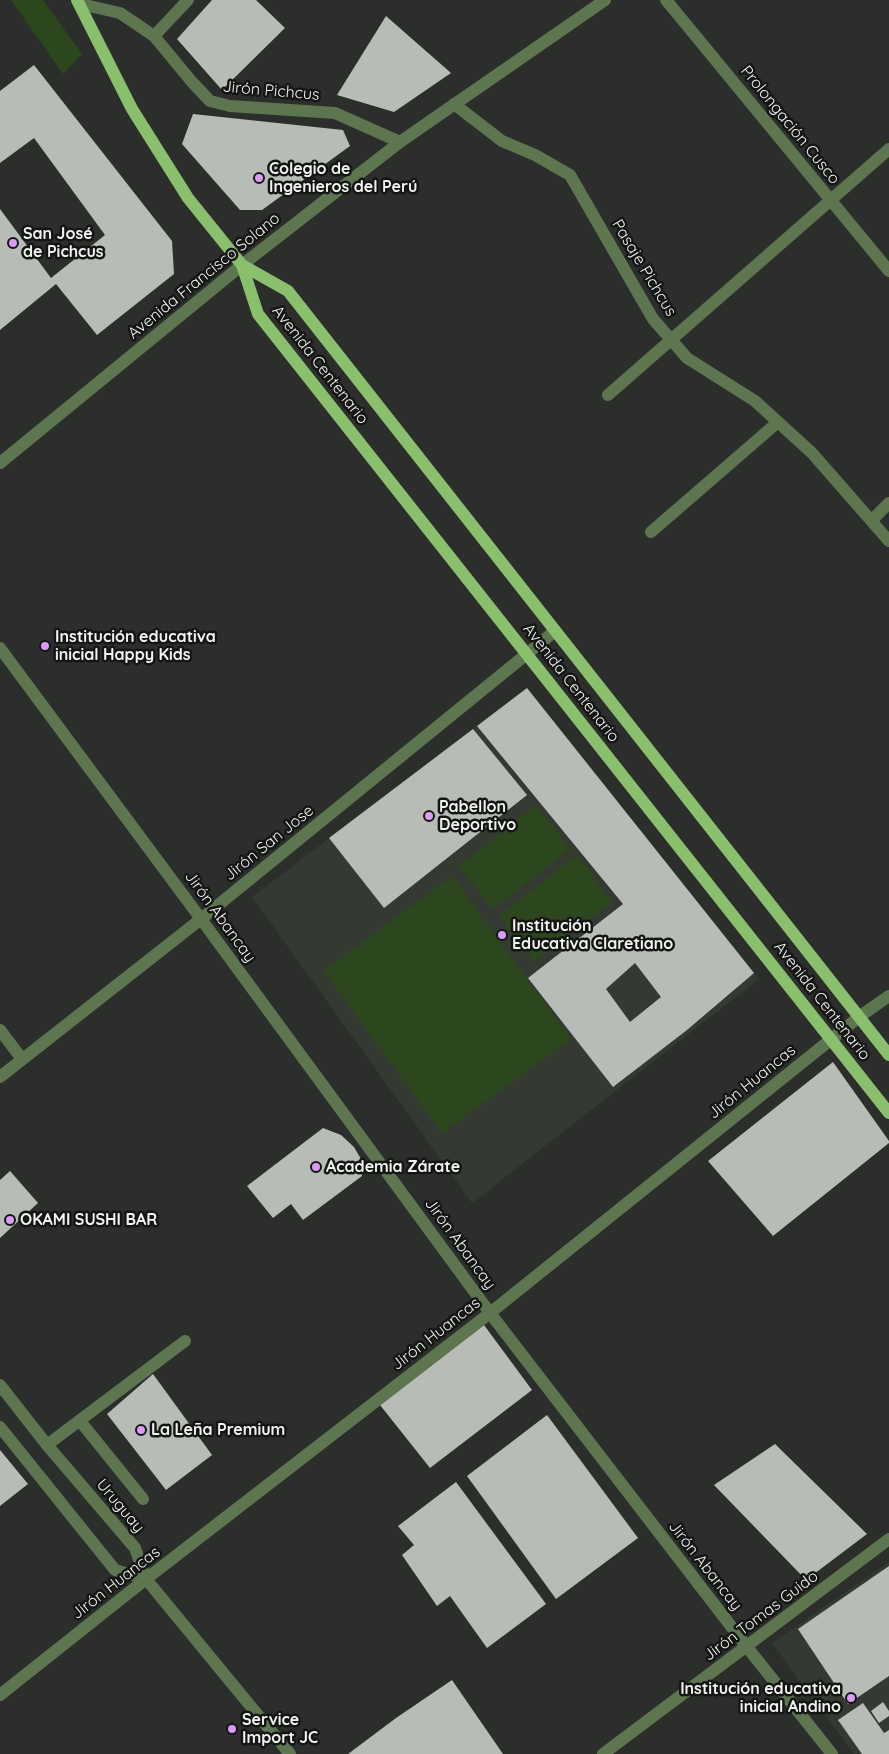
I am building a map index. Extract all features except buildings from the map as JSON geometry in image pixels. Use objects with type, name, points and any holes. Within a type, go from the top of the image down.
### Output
[{"type":"main road","name":"Avenida Centenario","points":[[79,2],[137,118],[188,198],[242,265],[258,314],[889,1113]]},
{"type":"main road","name":"Avenida Centenario","points":[[242,265],[288,291],[889,1055]]},
{"type":"street","points":[[154,36],[188,0]]},
{"type":"street","name":"Avenida Francisco Solano","points":[[0,463],[242,265],[400,142],[605,0]]},
{"type":"street","name":"Prolongación Cusco","points":[[666,0],[889,271]]},
{"type":"street","name":"Jirón Pichcus","points":[[79,2],[120,13],[154,36],[210,101],[230,106],[335,113],[400,142]]},
{"type":"street","name":"Pasaje Pichcus","points":[[454,104],[502,141],[535,155],[570,175],[653,319],[671,340],[687,358],[755,402],[812,453],[889,541]]},
{"type":"street","points":[[608,395],[889,149]]},
{"type":"street","points":[[651,532],[778,422]]},
{"type":"street","points":[[872,520],[889,503]]},
{"type":"street","name":"Jirón San Jose","points":[[0,1077],[201,918],[556,631]]},
{"type":"street","name":"Jirón Abancay","points":[[0,648],[490,1312],[747,1647],[832,1754]]},
{"type":"street","name":"Jirón Huancas","points":[[0,1695],[490,1312],[859,1017],[889,996]]},
{"type":"street","points":[[0,1030],[22,1059]]},
{"type":"street","points":[[47,1445],[186,1340]]},
{"type":"street","name":"Uruguay","points":[[0,1385],[47,1445],[135,1548],[146,1580]]},
{"type":"street","points":[[80,1421],[144,1499]]},
{"type":"street","points":[[0,1427],[116,1570],[146,1580],[290,1754]]},
{"type":"street","name":"Jirón Tomas Guido","points":[[603,1754],[889,1539]]},
{"type":"shaded area","name":"Institución Educativa Claretiano","points":[[527,688],[759,979],[472,1203],[252,897]]},
{"type":"shaded area","name":"Institución educativa inicial Andino","points":[[889,1562],[889,1754],[854,1754],[772,1643]]},
{"type":"green space","points":[[11,0],[43,0],[82,54],[63,74]]},
{"type":"green space","points":[[536,805],[570,849],[493,909],[459,866]]},
{"type":"green space","points":[[577,855],[612,902],[534,962],[499,916]]},
{"type":"green space","points":[[452,876],[571,1039],[442,1133],[324,971]]},
{"type":"place","name":"Colegio de Ingenieros del Perú","points":[[259,178]]},
{"type":"place","name":"San José de Pichcus","points":[[13,243]]},
{"type":"place","name":"Institución educativa inicial Happy Kids","points":[[45,646]]},
{"type":"place","name":"Pabellon Deportivo","points":[[429,816]]},
{"type":"place","name":"Institución Educativa Claretiano","points":[[502,935]]},
{"type":"place","name":"Academia Zárate","points":[[316,1167]]},
{"type":"place","name":"OKAMI SUSHI BAR","points":[[10,1220]]},
{"type":"place","name":"La Leña Premium","points":[[141,1430]]},
{"type":"place","name":"Institución educativa inicial Andino","points":[[851,1698]]},
{"type":"place","name":"Service Import JC","points":[[232,1729]]}]
